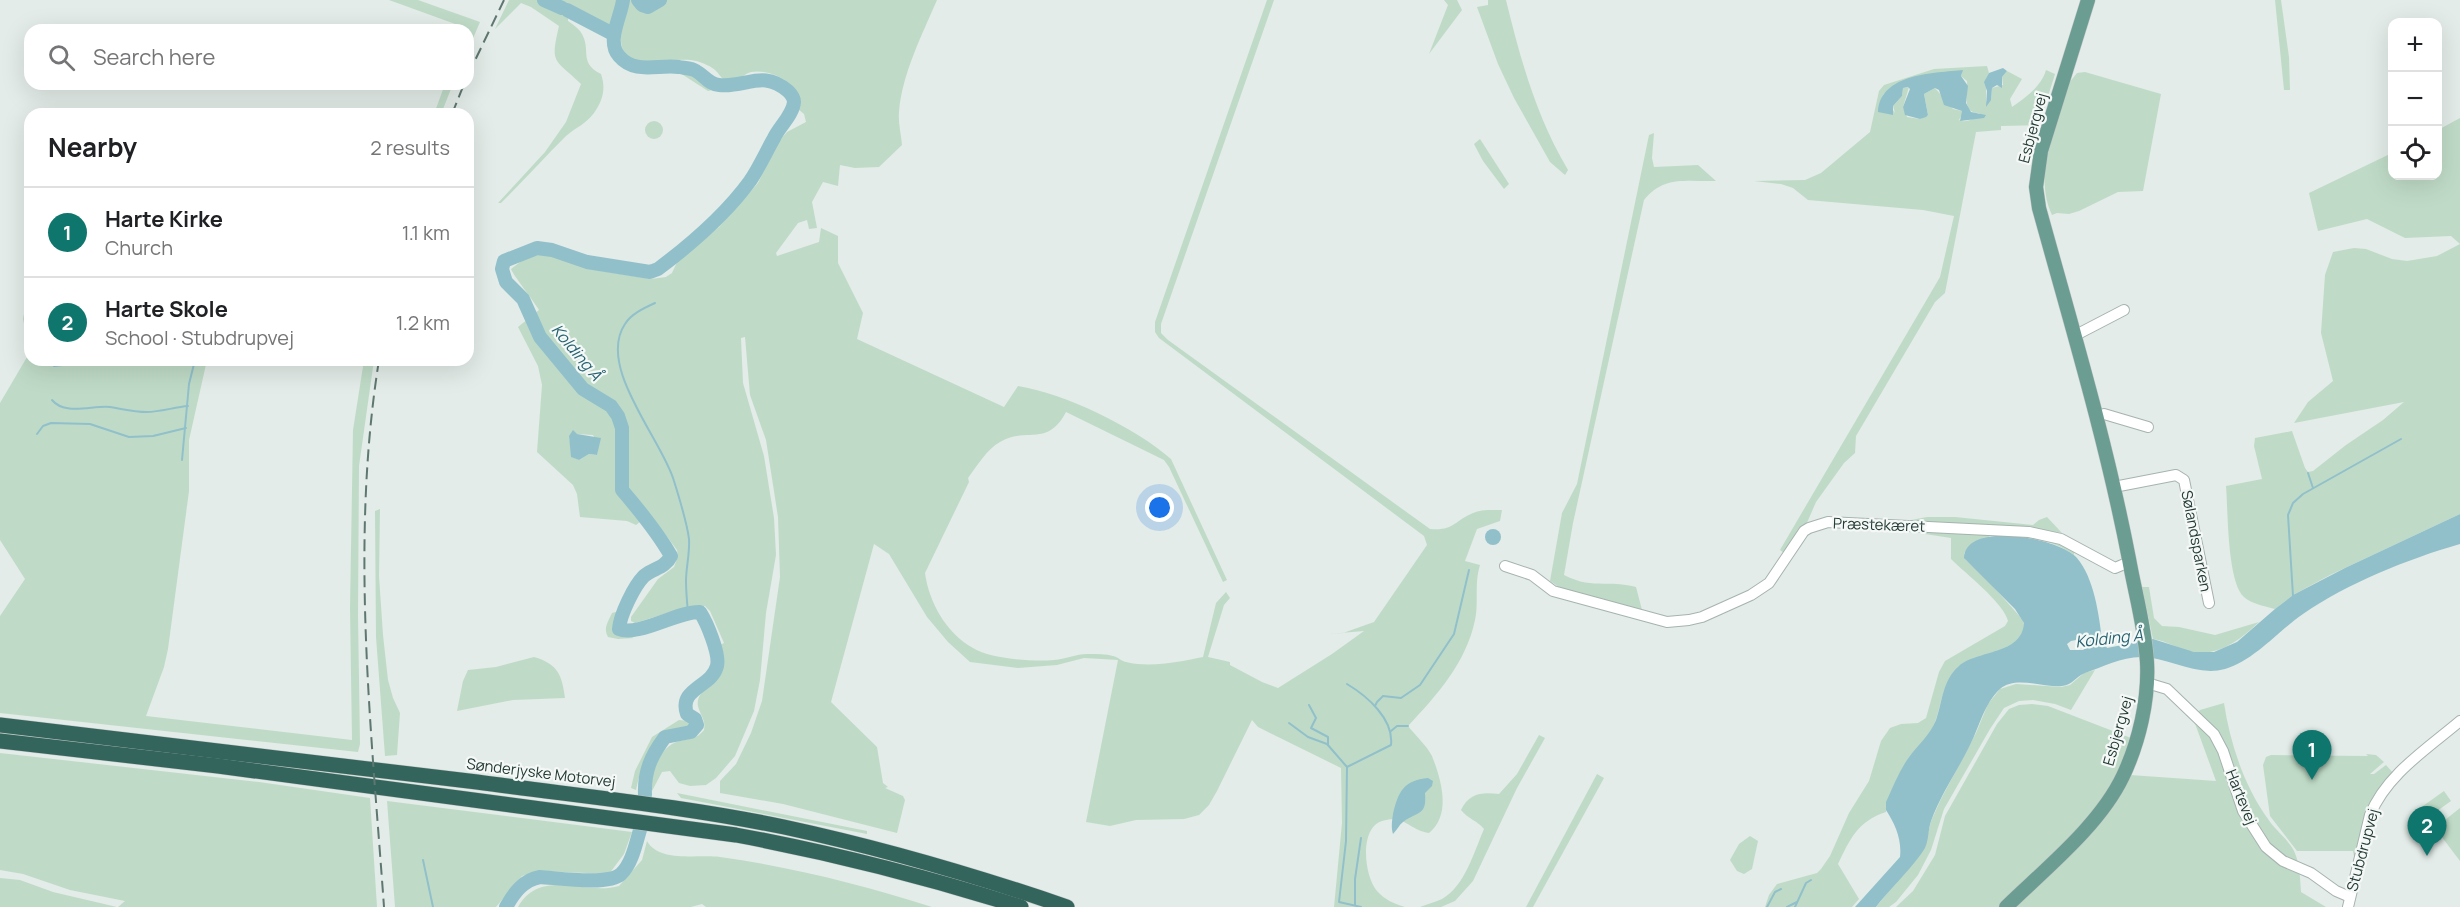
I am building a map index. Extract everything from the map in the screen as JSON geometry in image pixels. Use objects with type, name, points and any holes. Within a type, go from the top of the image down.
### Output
[{"type":"highway","name":"Sønderjyske Motorvej","points":[[0,725],[299,759],[692,811],[782,827],[893,852],[1068,907]]},
{"type":"highway","points":[[0,741],[218,766],[736,835],[830,853],[944,883],[1021,907]]},
{"type":"main road","name":"Esbjergvej","points":[[2006,907],[2090,824],[2113,795],[2127,768],[2137,737],[2147,683],[2147,661],[2143,636],[2114,488],[2039,208],[2036,187],[2042,151],[2088,0]]},
{"type":"street","points":[[2074,336],[2124,310]]},
{"type":"street","points":[[2096,416],[2104,414],[2148,427]]},
{"type":"street","name":"Sølandsparken","points":[[2114,488],[2176,475],[2181,476],[2184,480],[2208,603]]},
{"type":"street","name":"Præstekæret","points":[[1505,566],[1533,575],[1553,591],[1666,622],[1702,617],[1751,595],[1768,583],[1804,531],[1828,522],[2050,535],[2073,544],[2132,578]]},
{"type":"street","points":[[2115,568],[2129,562]]},
{"type":"street","name":"Hartevej","points":[[2147,683],[2167,689],[2214,734],[2223,751],[2243,811],[2266,848],[2283,861],[2311,873],[2349,902]]},
{"type":"street","name":"Stubdrupvej","points":[[2349,902],[2370,815],[2376,801],[2398,774],[2460,721]]},
{"type":"green space","points":[[389,0],[418,0],[480,22],[474,36],[474,24],[455,24]]},
{"type":"green space","points":[[509,0],[937,0],[913,55],[904,83],[899,116],[902,145],[879,167],[855,168],[840,165],[838,186],[823,182],[812,202],[817,228],[809,229],[807,220],[798,223],[776,253],[777,256],[819,242],[821,228],[838,236],[838,263],[863,313],[857,339],[1004,407],[1018,386],[1036,390],[1099,413],[1156,447],[1171,459],[1227,580],[1223,582],[1164,460],[1066,412],[1052,430],[1010,438],[995,445],[982,458],[968,478],[969,482],[925,573],[935,606],[947,625],[963,642],[990,655],[1045,661],[1081,654],[1102,654],[1135,664],[1155,664],[1203,657],[1216,603],[1226,592],[1230,598],[1224,605],[1208,657],[1230,662],[1230,665],[1278,688],[1364,631],[1344,633],[1374,622],[1427,545],[1424,536],[1159,338],[1155,332],[1155,322],[1267,0],[1274,0],[1161,324],[1161,333],[1430,529],[1449,527],[1476,512],[1502,510],[1500,521],[1477,529],[1465,561],[1480,565],[1475,620],[1465,650],[1440,690],[1408,726],[1432,756],[1441,785],[1440,816],[1429,833],[1422,832],[1402,821],[1390,819],[1382,821],[1375,825],[1367,842],[1369,875],[1377,891],[1393,903],[1405,907],[1334,907],[1342,823],[1341,768],[1258,727],[1252,720],[1217,791],[1209,805],[1199,815],[1184,819],[1136,820],[1110,826],[1086,822],[1118,660],[1084,658],[1057,665],[1018,668],[970,662],[948,642],[927,617],[889,554],[874,544],[831,702],[877,747],[883,783],[888,787],[885,788],[903,796],[905,800],[897,833],[783,804],[720,793],[720,781],[736,764],[751,733],[762,701],[780,577],[778,517],[766,440],[750,395],[745,337],[741,338],[743,383],[764,456],[774,518],[776,555],[766,613],[760,680],[754,711],[735,756],[716,778],[706,785],[690,786],[679,783],[670,771],[662,772],[652,791],[652,774],[663,753],[675,742],[693,738],[704,730],[698,701],[706,687],[723,671],[720,669],[723,655],[720,645],[724,643],[710,611],[705,606],[687,607],[635,623],[631,621],[631,617],[658,579],[674,567],[678,556],[677,550],[650,514],[636,525],[627,521],[580,517],[577,494],[573,485],[537,452],[542,385],[538,366],[518,327],[539,310],[511,269],[528,256],[541,253],[550,254],[589,269],[651,279],[666,277],[672,273],[678,260],[719,227],[758,183],[779,141],[787,132],[806,122],[804,114],[798,109],[799,100],[796,93],[785,80],[777,76],[759,71],[727,81],[712,68],[696,61],[635,59],[626,54],[621,44],[622,28],[605,26],[568,8],[568,21],[579,30],[584,38],[589,65],[601,74],[603,89],[601,99],[591,117],[566,136],[501,203],[498,203],[545,152],[566,122],[581,84],[556,60],[555,48],[559,26],[531,7],[521,3],[495,29]],"holes":[[[593,435],[598,444],[597,455],[589,454],[579,460],[572,457],[569,436]]]},
{"type":"green space","points":[[1444,0],[1457,0],[1462,10],[1429,54],[1448,5]]},
{"type":"green space","points":[[1488,0],[1506,0],[1538,109],[1568,170],[1565,175],[1550,162],[1514,98],[1498,64],[1477,7],[1488,5]]},
{"type":"green space","points":[[2275,0],[2281,0],[2289,57],[2290,90],[2284,90]]},
{"type":"green space","points":[[1987,66],[1989,73],[1986,79],[1986,102],[1991,100],[1992,88],[2003,85],[2002,77],[2007,71],[2022,79],[2010,99],[2012,107],[2037,87],[2046,70],[2055,74],[2039,125],[2001,126],[2001,130],[1976,132],[1945,293],[1935,302],[1856,436],[1855,453],[1844,463],[1816,502],[1806,525],[1784,553],[1780,550],[1940,277],[1954,216],[1923,210],[1808,200],[1793,188],[1781,184],[1754,181],[1805,180],[1821,173],[1870,132],[1879,91],[1884,85],[1934,69]],"holes":[[[1962,73],[1961,76],[1967,81],[1968,107],[1980,113],[1968,121],[1959,120],[1962,111],[1953,109],[1935,88],[1924,94],[1928,115],[1920,119],[1907,117],[1903,107],[1909,87],[1903,88],[1902,96],[1893,106],[1895,113],[1883,95],[1911,79],[1940,74]]]},
{"type":"green space","points":[[677,71],[694,75],[717,89],[708,91]]},
{"type":"green space","points":[[2085,72],[2161,94],[2143,191],[2118,192],[2079,211],[2052,215],[2047,199],[2045,166],[2052,131],[2069,83],[2077,73]]},
{"type":"green space","points":[[443,90],[451,90],[443,108],[436,108]]},
{"type":"green space","points":[[2460,118],[2460,244],[2451,236],[2405,238],[2367,219],[2318,231],[2309,193],[2388,155],[2388,180],[2442,180],[2442,128]]},
{"type":"green space","points":[[654,121],[660,124],[663,130],[660,136],[654,139],[648,136],[645,130],[648,124]]},
{"type":"green space","points":[[1654,133],[1652,158],[1654,167],[1698,165],[1716,181],[1668,183],[1652,192],[1644,200],[1573,523],[1564,575],[1583,582],[1636,587],[1642,610],[1562,589],[1550,581],[1562,513],[1577,484],[1649,135]]},
{"type":"green space","points":[[1480,139],[1509,184],[1504,189],[1483,161],[1474,144]]},
{"type":"green space","points":[[2460,244],[2460,514],[2330,575],[2293,595],[2275,609],[2247,599],[2238,589],[2231,562],[2226,486],[2262,479],[2254,446],[2255,438],[2292,431],[2305,468],[2308,472],[2313,471],[2404,402],[2294,423],[2308,402],[2333,381],[2321,333],[2325,275],[2333,252],[2354,248],[2366,249],[2392,259],[2407,261],[2437,256]]},
{"type":"green space","points":[[24,362],[24,366],[206,366],[189,440],[189,491],[168,649],[164,667],[146,716],[352,740],[350,608],[353,430],[363,366],[373,366],[359,466],[360,744],[358,752],[0,713],[0,616],[25,579],[0,540],[0,403]]},
{"type":"green space","points":[[380,509],[379,576],[383,635],[388,680],[400,713],[397,755],[385,756],[376,637],[375,511]]},
{"type":"green space","points":[[1927,517],[1955,517],[2033,525],[2047,517],[2062,533],[1906,521]]},
{"type":"green space","points":[[1922,530],[2045,537],[2074,550],[2074,555],[2045,541],[1990,536],[1964,553],[1966,560],[1982,574],[2023,620],[2024,630],[2011,645],[1966,662],[1948,681],[1934,725],[1928,736],[1906,762],[1892,792],[1886,812],[1868,820],[1856,832],[1838,864],[1859,899],[1852,907],[1765,907],[1769,895],[1777,884],[1817,873],[1821,869],[1830,856],[1849,813],[1869,781],[1881,741],[1890,728],[1901,724],[1918,723],[1926,718],[1939,672],[1945,661],[2005,626],[2008,621],[1992,597],[1951,559],[1951,538],[1925,534]]},
{"type":"green space","points":[[2142,587],[2149,587],[2154,618],[2162,626],[2179,627],[2215,635],[2259,622],[2230,645],[2221,649],[2204,653],[2189,651],[2153,639]]},
{"type":"green space","points":[[619,611],[616,631],[634,638],[608,637],[606,628],[608,622],[612,613]]},
{"type":"green space","points":[[534,657],[554,667],[560,677],[565,698],[513,700],[457,711],[463,681],[468,670],[496,667]]},
{"type":"green space","points":[[2095,670],[2071,710],[2033,700],[2019,701],[2004,708],[1944,809],[1931,850],[1918,875],[1896,902],[1889,907],[1876,907],[1925,847],[1931,821],[1941,799],[1976,733],[1988,704],[2000,689],[2016,684],[2061,687],[2070,685],[2084,673]]},
{"type":"green space","points":[[2224,703],[2239,764],[2259,806],[2294,851],[2301,892],[2326,907],[2015,907],[2093,829],[2107,812],[2130,775],[2216,781],[2193,718],[2200,710]]},
{"type":"green space","points":[[2032,704],[2048,706],[2131,738],[2112,786],[2099,808],[2000,907],[1896,907],[1913,891],[1935,855],[1945,816],[1997,724],[2009,709]]},
{"type":"green space","points":[[679,720],[688,721],[690,725],[688,728],[666,733],[658,739],[645,759],[636,790],[631,788],[635,771],[652,737]]},
{"type":"green space","points":[[1539,735],[1545,738],[1517,788],[1473,881],[1455,901],[1441,907],[1420,907],[1442,899],[1450,893],[1463,877],[1472,858],[1484,829],[1461,810],[1464,804],[1477,795],[1499,794],[1517,774]]},
{"type":"green space","points":[[0,753],[259,782],[370,798],[377,907],[118,907],[125,901],[70,890],[23,874],[0,870]]},
{"type":"green space","points":[[2366,754],[2376,755],[2384,762],[2370,774],[2374,774],[2386,765],[2394,774],[2357,858],[2353,851],[2297,851],[2270,816],[2263,765],[2266,757],[2271,755],[2368,756]]},
{"type":"green space","points":[[1597,774],[1604,778],[1533,907],[1526,907]]},
{"type":"green space","points":[[2444,791],[2451,801],[2430,816],[2423,806]]},
{"type":"green space","points":[[677,793],[867,831],[867,834],[681,798]]},
{"type":"green space","points":[[387,801],[632,832],[624,854],[609,874],[540,871],[522,876],[496,907],[395,907]]},
{"type":"green space","points":[[2460,808],[2460,861],[2435,828]]},
{"type":"green space","points":[[1750,836],[1758,841],[1752,869],[1744,874],[1737,871],[1730,860],[1739,844]]},
{"type":"green space","points":[[647,841],[653,848],[670,855],[720,857],[801,871],[932,907],[706,907],[702,904],[691,907],[518,907],[528,895],[539,888],[551,885],[592,888],[619,886],[642,860]]},
{"type":"green space","points":[[0,878],[20,880],[53,892],[117,907],[0,907]]},
{"type":"water","points":[[2003,68],[2007,71],[2002,77],[2002,88],[1997,85],[1992,88],[1991,100],[1986,107],[1987,91],[1984,82],[1989,73]]},
{"type":"water","points":[[1963,70],[1961,76],[1968,86],[1966,103],[1971,112],[1986,115],[1984,118],[1960,121],[1962,111],[1944,105],[1939,90],[1935,88],[1924,94],[1928,115],[1926,117],[1920,119],[1905,115],[1903,107],[1910,89],[1908,87],[1903,88],[1902,96],[1893,106],[1893,115],[1878,112],[1881,99],[1888,89],[1898,82],[1924,74]]},
{"type":"water","points":[[573,430],[577,434],[601,438],[597,455],[589,454],[579,460],[571,457],[569,436]]},
{"type":"water","points":[[2460,514],[2460,544],[2399,565],[2339,592],[2303,614],[2236,665],[2214,671],[2193,669],[2151,658],[2134,657],[2119,660],[2085,673],[2066,685],[2022,682],[2006,685],[1994,695],[1985,710],[1972,741],[1931,821],[1926,845],[1921,855],[1876,907],[1855,907],[1900,857],[1899,838],[1886,810],[1886,802],[1905,762],[1934,725],[1949,678],[1959,666],[1967,661],[2007,646],[2016,641],[2021,633],[2024,623],[2015,609],[1964,558],[1968,546],[1980,539],[2014,536],[2052,544],[2077,558],[2092,586],[2102,640],[2107,648],[2153,639],[2194,652],[2214,652],[2237,642],[2293,595]],"holes":[[[2076,640],[2089,646],[2083,650],[2070,650],[2067,644]]]},
{"type":"water","points":[[1493,529],[1499,531],[1501,537],[1499,543],[1493,545],[1487,543],[1485,537],[1487,531]]},
{"type":"water","points":[[1428,778],[1433,781],[1432,786],[1425,793],[1425,806],[1420,812],[1403,822],[1393,834],[1393,814],[1403,788],[1413,781]]},
{"type":"waterway","points":[[544,0],[562,8]]},
{"type":"waterway","name":"Kolding Å","points":[[623,0],[615,29],[614,43],[615,50],[625,62],[647,68],[671,66],[690,69],[719,85],[770,81],[788,91],[794,102],[789,116],[776,134],[753,176],[740,193],[707,228],[658,269],[650,272],[587,262],[552,250],[537,248],[504,261],[502,269],[506,282],[523,299],[540,337],[583,389],[611,406],[618,416],[622,428],[622,490],[648,522],[671,556],[666,563],[648,573],[640,581],[632,593],[619,629],[637,630],[681,615],[700,612],[715,647],[717,666],[714,673],[687,698],[687,714],[695,719],[697,725],[691,732],[665,737],[649,764],[645,795]]},
{"type":"waterway","name":"Kolding Å","points":[[638,0],[642,5],[648,7],[660,0]]},
{"type":"waterway","points":[[567,10],[613,34]]},
{"type":"waterway","points":[[655,303],[634,314],[625,324],[618,341],[619,361],[635,404],[668,465],[683,510],[689,539],[686,581],[688,613]]},
{"type":"waterway","points":[[182,460],[189,384],[194,366]]},
{"type":"waterway","points":[[52,400],[64,408],[72,409],[110,407],[142,412],[188,406]]},
{"type":"waterway","points":[[37,434],[43,426],[51,423],[90,424],[129,437],[153,436],[186,428]]},
{"type":"waterway","points":[[2293,596],[2288,515],[2293,503],[2303,494],[2401,439]]},
{"type":"waterway","points":[[2308,473],[2313,488]]},
{"type":"waterway","points":[[1375,706],[1383,696],[1401,698],[1420,685],[1454,634],[1469,570]]},
{"type":"waterway","points":[[1347,684],[1378,709],[1391,735],[1391,745],[1347,767]]},
{"type":"waterway","points":[[1309,705],[1316,718],[1311,728],[1328,737],[1328,745]]},
{"type":"waterway","points":[[1289,723],[1308,737],[1327,744],[1347,767],[1346,841],[1339,902],[1361,907]]},
{"type":"waterway","points":[[1391,731],[1397,726],[1408,726]]},
{"type":"waterway","name":"Kolding Å","points":[[506,907],[520,888],[540,877],[570,880],[615,878],[625,870],[631,859],[640,830]]},
{"type":"waterway","points":[[1355,905],[1355,879],[1361,838]]},
{"type":"waterway","points":[[423,860],[433,907]]},
{"type":"waterway","points":[[1795,907],[1806,883],[1811,880]]},
{"type":"waterway","points":[[1767,907],[1775,892],[1781,889]]},
{"type":"waterway","points":[[1787,907],[1797,902]]},
{"type":"railway","points":[[474,62],[504,0]]},
{"type":"railway","points":[[454,108],[462,90]]},
{"type":"railway","points":[[378,366],[370,428],[364,565],[369,702],[384,907]]},
{"type":"place","name":"Harte Kirke","points":[[2312,780]]},
{"type":"place","name":"Harte Skole","points":[[2427,856]]}]
